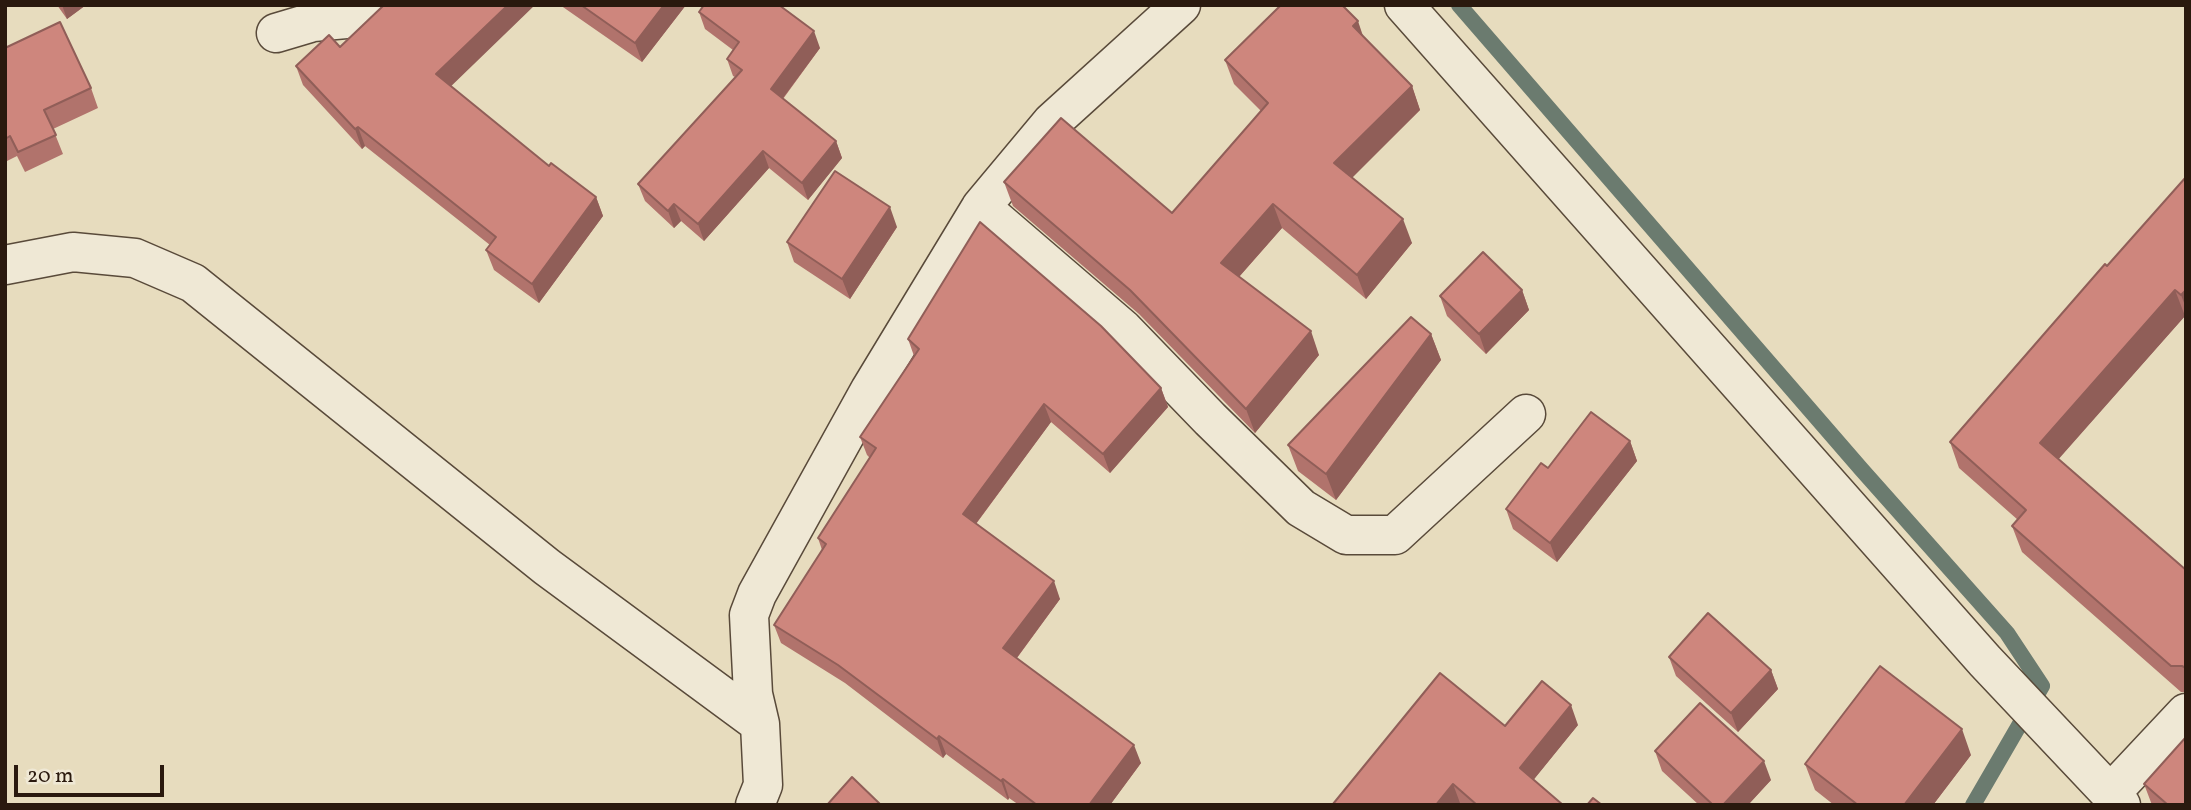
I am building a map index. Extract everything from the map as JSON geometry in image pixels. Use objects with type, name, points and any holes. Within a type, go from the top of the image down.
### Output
[{"type":"street","points":[[276,33],[313,22],[346,19],[368,5]]},
{"type":"street","points":[[755,805],[762,785],[760,723],[753,694],[749,615],[757,594],[870,390],[981,207],[1052,122],[1181,5]]},
{"type":"street","points":[[1404,5],[1986,661],[2115,799],[2186,713]]},
{"type":"street","points":[[981,207],[1123,329],[1301,508],[1346,535],[1395,535],[1526,414]]},
{"type":"street","points":[[5,265],[74,252],[135,258],[193,283],[547,567],[760,723]]},
{"type":"building","points":[[384,5],[508,5],[436,74],[549,166],[551,163],[596,197],[532,284],[486,250],[496,237],[358,127],[355,129],[296,66],[329,35],[340,47]]},
{"type":"building","points":[[581,5],[664,5],[635,43]]},
{"type":"building","points":[[704,5],[779,5],[814,31],[771,89],[836,141],[802,183],[763,151],[698,224],[674,204],[668,211],[638,184],[742,70],[727,59],[739,42],[699,12]]},
{"type":"building","points":[[1281,5],[1342,5],[1358,21],[1353,26],[1412,86],[1334,163],[1403,219],[1357,275],[1273,204],[1221,263],[1311,331],[1246,409],[1130,290],[1004,182],[1061,118],[1172,213],[1268,103],[1225,60]]},
{"type":"building","points":[[60,22],[91,88],[44,110],[56,135],[18,152],[10,136],[5,139],[5,48]]},
{"type":"building","points":[[835,171],[890,207],[842,279],[787,242]]},
{"type":"building","points":[[2186,177],[2186,290],[2181,295],[2175,290],[2040,443],[2186,570],[2186,668],[2171,666],[2012,526],[2026,510],[1950,442],[2105,264],[2107,266]]},
{"type":"building","points":[[980,222],[1101,326],[1161,388],[1103,454],[1044,404],[963,514],[1054,581],[1003,648],[1134,745],[1089,805],[1037,805],[939,736],[937,739],[838,665],[774,625],[826,544],[818,538],[876,448],[860,437],[919,349],[908,339]]},
{"type":"building","points":[[1483,252],[1522,290],[1479,334],[1440,296]]},
{"type":"building","points":[[1411,317],[1431,334],[1326,474],[1288,445]]},
{"type":"building","points":[[1591,412],[1630,441],[1550,543],[1506,509],[1541,463],[1548,468]]},
{"type":"building","points":[[1708,613],[1771,670],[1731,713],[1669,657]]},
{"type":"building","points":[[1880,666],[1962,729],[1904,805],[1858,805],[1805,764]]},
{"type":"building","points":[[1440,673],[1505,726],[1542,681],[1571,705],[1520,768],[1563,805],[1477,805],[1453,784],[1436,805],[1333,804]]},
{"type":"building","points":[[1700,703],[1764,761],[1723,805],[1713,805],[1655,751]]},
{"type":"building","points":[[2186,737],[2186,805],[2168,805],[2144,784]]},
{"type":"building","points":[[852,777],[881,805],[827,805]]},
{"type":"building","points":[[1593,798],[1602,805],[1587,805]]},
{"type":"waterway","points":[[1459,5],[2007,633],[2042,686],[1973,805]]}]
